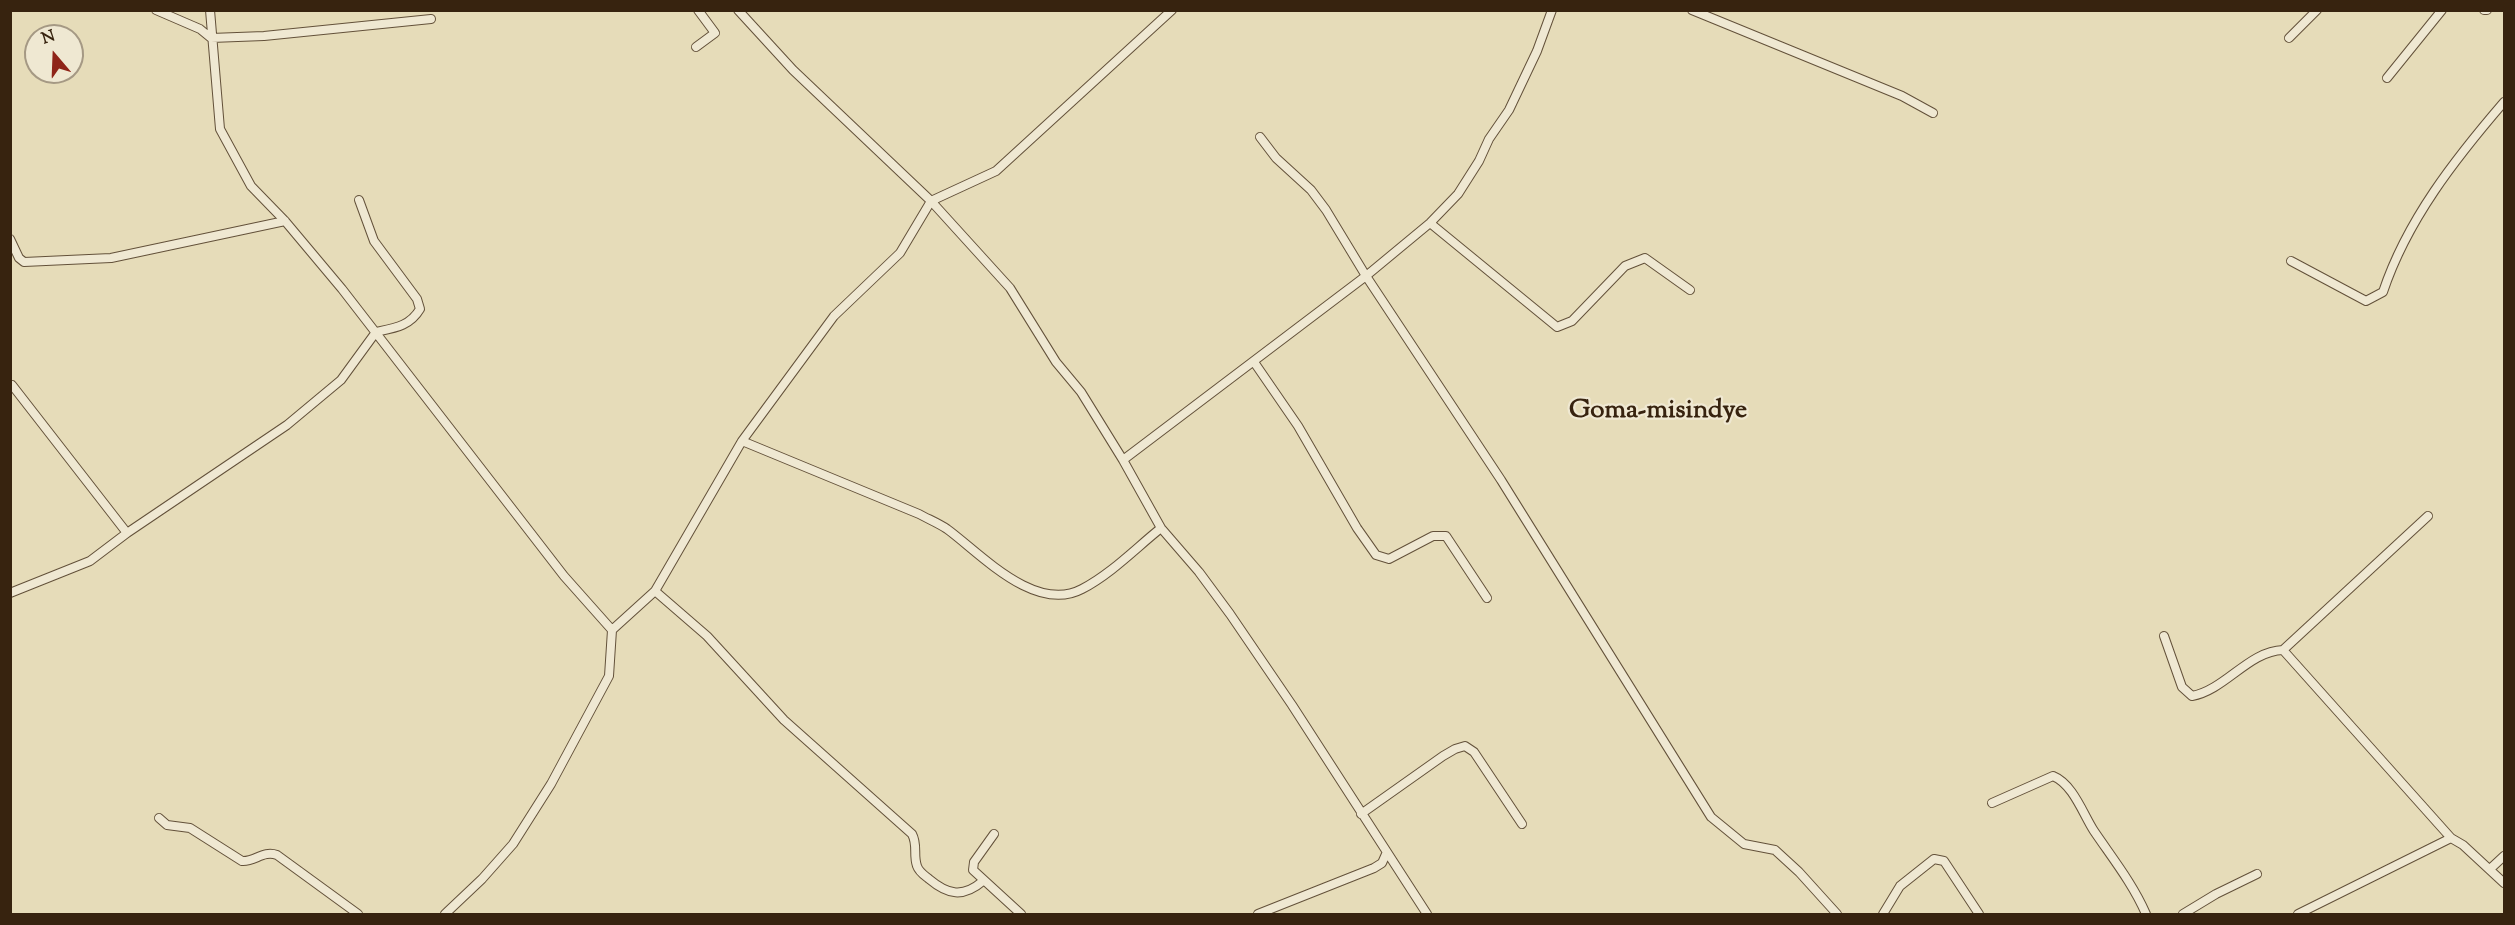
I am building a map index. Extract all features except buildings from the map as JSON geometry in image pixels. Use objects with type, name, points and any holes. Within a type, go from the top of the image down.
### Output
[{"type":"street","points":[[156,10],[200,29],[211,38],[264,36],[430,19]]},
{"type":"street","points":[[210,10],[220,129],[223,139],[251,186],[285,221],[376,332],[564,576],[612,630]]},
{"type":"street","points":[[696,47],[715,33],[698,10]]},
{"type":"street","points":[[738,10],[793,70],[931,201],[1010,288],[1056,362],[1081,392],[1161,528],[1199,572],[1230,614],[1292,705],[1427,915]]},
{"type":"street","points":[[445,915],[482,879],[513,844],[551,784],[609,676],[612,630],[655,591],[742,441],[834,316],[900,253],[931,201],[996,171],[1172,10]]},
{"type":"street","points":[[1123,460],[1366,276],[1430,223],[1467,181],[1489,139],[1509,110],[1537,51],[1552,10]]},
{"type":"street","points":[[1692,10],[1902,96],[1933,113]]},
{"type":"street","points":[[2289,38],[2317,10]]},
{"type":"street","points":[[2387,78],[2442,10]]},
{"type":"street","points":[[2291,261],[2366,301],[2383,292],[2403,241],[2437,186],[2505,102]]},
{"type":"street","points":[[1260,137],[1276,158],[1311,190],[1326,210],[1366,276],[1513,500],[1712,817],[1744,844],[1775,850],[1799,872],[1837,915]]},
{"type":"street","points":[[10,594],[90,561],[127,533],[287,425],[341,380],[376,332],[404,327],[420,311],[414,292],[374,241],[359,200]]},
{"type":"street","points":[[10,239],[19,258],[24,262],[111,258],[285,221]]},
{"type":"street","points":[[1430,223],[1557,327],[1566,326],[1572,321],[1625,266],[1634,261],[1645,258],[1690,290]]},
{"type":"street","points":[[1254,362],[1298,426],[1357,528],[1376,555],[1389,560],[1433,536],[1446,536],[1486,598]]},
{"type":"street","points":[[12,384],[127,533]]},
{"type":"street","points":[[742,441],[918,514],[946,529],[980,558],[1005,575],[1028,587],[1048,593],[1062,595],[1081,590],[1096,581],[1161,528]]},
{"type":"street","points":[[2164,636],[2182,687],[2192,696],[2204,694],[2266,654],[2283,650],[2428,516]]},
{"type":"street","points":[[655,591],[707,636],[784,720],[912,834],[916,845],[914,857],[919,871],[948,892],[967,891],[983,881]]},
{"type":"street","points":[[2283,650],[2451,838],[2463,845],[2505,883]]},
{"type":"street","points":[[1361,814],[1443,756],[1465,746],[1474,753],[1522,824]]},
{"type":"street","points":[[1992,803],[2038,781],[2053,776],[2061,779],[2084,808],[2093,828],[2129,880],[2146,915]]},
{"type":"street","points":[[159,818],[167,825],[190,828],[242,861],[250,861],[267,853],[277,855],[358,915]]},
{"type":"street","points":[[994,834],[974,862],[973,870],[1021,915]]},
{"type":"street","points":[[2298,915],[2451,838]]},
{"type":"street","points":[[1258,915],[1374,868],[1382,863],[1386,854]]},
{"type":"street","points":[[2490,869],[2505,856]]},
{"type":"street","points":[[1883,915],[1900,886],[1934,859],[1944,861],[1979,915]]},
{"type":"street","points":[[2183,915],[2216,894],[2256,874]]},
{"type":"district","name":"Goma-misindye","points":[[1658,413]]}]
